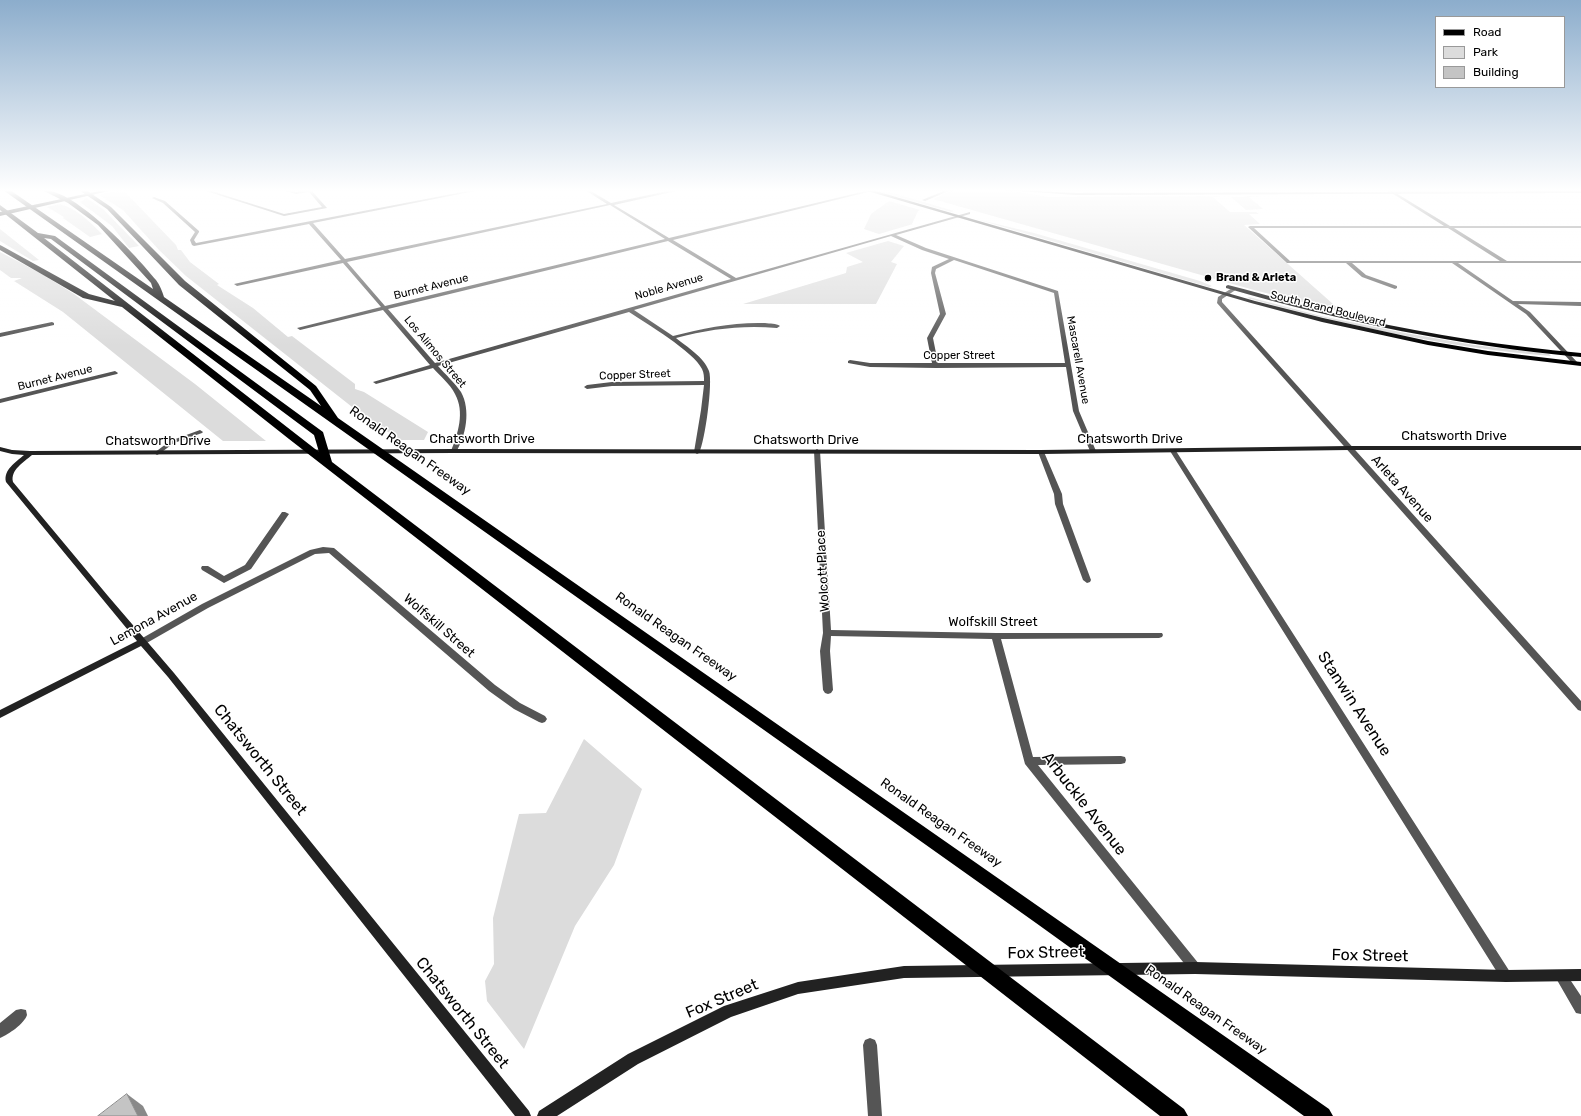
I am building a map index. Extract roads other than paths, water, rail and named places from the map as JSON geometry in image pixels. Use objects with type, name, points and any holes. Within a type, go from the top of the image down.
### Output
[{"type":"highway","points":[[43,242],[293,437],[1177,1116]]},
{"type":"highway","points":[[60,242],[318,434],[333,467]]},
{"type":"highway","name":"Ronald Reagan Freeway","points":[[81,242],[1042,917],[1322,1116]]},
{"type":"highway","points":[[117,242],[154,282],[160,298]]},
{"type":"highway","points":[[141,242],[182,283],[313,388],[339,424]]},
{"type":"highway","points":[[84,244],[79,251],[275,396],[280,399],[308,402]]},
{"type":"highway","points":[[0,247],[86,296],[123,305]]},
{"type":"main road","name":"South Brand Boulevard","points":[[1048,242],[1226,294],[1322,320],[1428,343],[1488,353],[1579,364]]},
{"type":"main road","name":"South Brand Boulevard","points":[[1070,242],[1321,312],[1407,331],[1499,346],[1581,355]]},
{"type":"main road","name":"Chatsworth Drive","points":[[30,453],[454,451],[1041,452],[1349,448],[1581,448]]},
{"type":"main road","points":[[0,449],[12,452],[30,453]]},
{"type":"main road","name":"Chatsworth Street","points":[[30,453],[9,473],[8,478],[10,482],[171,675],[524,1116]]},
{"type":"main road","name":"Lemona Avenue","points":[[0,714],[142,642]]},
{"type":"main road","name":"Fox Street","points":[[544,1116],[633,1059],[729,1011],[798,988],[904,972],[1195,968],[1506,976],[1581,975]]},
{"type":"street","points":[[193,242],[194,245],[209,242]]},
{"type":"street","name":"Los Alimos Street","points":[[328,242],[458,393],[463,406],[464,420],[460,439],[454,451]]},
{"type":"street","points":[[238,284],[432,242]]},
{"type":"street","name":"Burnet Avenue","points":[[300,328],[656,242]]},
{"type":"street","points":[[674,242],[736,280]]},
{"type":"street","name":"Noble Avenue","points":[[376,382],[867,242]]},
{"type":"street","points":[[910,242],[953,259]]},
{"type":"street","points":[[1267,242],[1289,262],[1581,262]]},
{"type":"street","points":[[1474,242],[1507,262]]},
{"type":"street","points":[[936,366],[930,338],[943,314],[933,273],[934,268],[953,259]]},
{"type":"street","name":"Mascarell Avenue","points":[[953,259],[1056,292],[1076,411],[1093,451]]},
{"type":"street","points":[[1454,262],[1528,313],[1579,364]]},
{"type":"street","points":[[1348,263],[1364,276],[1395,287]]},
{"type":"street","points":[[1226,294],[1234,289]]},
{"type":"street","name":"Arleta Avenue","points":[[1226,294],[1219,300],[1219,302],[1581,707]]},
{"type":"street","points":[[1514,302],[1581,304]]},
{"type":"street","points":[[630,310],[697,358],[706,370],[707,383],[698,452]]},
{"type":"street","points":[[0,335],[52,324]]},
{"type":"street","points":[[670,338],[722,326],[758,324],[777,326]]},
{"type":"street","name":"Copper Street","points":[[850,362],[870,365],[1068,366]]},
{"type":"street","name":"Burnet Avenue","points":[[0,401],[115,373]]},
{"type":"street","name":"Copper Street","points":[[587,387],[612,384],[707,383]]},
{"type":"street","points":[[157,453],[172,442],[200,432]]},
{"type":"street","name":"Stanwin Avenue","points":[[1173,451],[1506,976]]},
{"type":"street","name":"Wolcott Place","points":[[817,452],[827,633],[825,651],[828,690]]},
{"type":"street","points":[[1041,452],[1058,494],[1059,504],[1086,580]]},
{"type":"street","points":[[224,580],[248,567],[285,514]]},
{"type":"street","name":"Wolfskill Street","points":[[323,550],[331,550],[492,688],[517,706],[542,719]]},
{"type":"street","name":"Lemona Avenue","points":[[142,642],[235,590],[313,552],[323,550]]},
{"type":"street","points":[[205,568],[224,580],[235,590]]},
{"type":"street","name":"Wolfskill Street","points":[[827,633],[996,636],[1159,635]]},
{"type":"street","name":"Arbuckle Avenue","points":[[996,636],[1029,761],[1195,968]]},
{"type":"street","points":[[1029,761],[1121,760]]},
{"type":"street","points":[[1561,976],[1581,1008]]},
{"type":"street","points":[[0,1031],[21,1014]]},
{"type":"street","points":[[870,1045],[875,1116]]},
{"type":"place","name":"Brand & Arleta","points":[[1208,278]]}]
